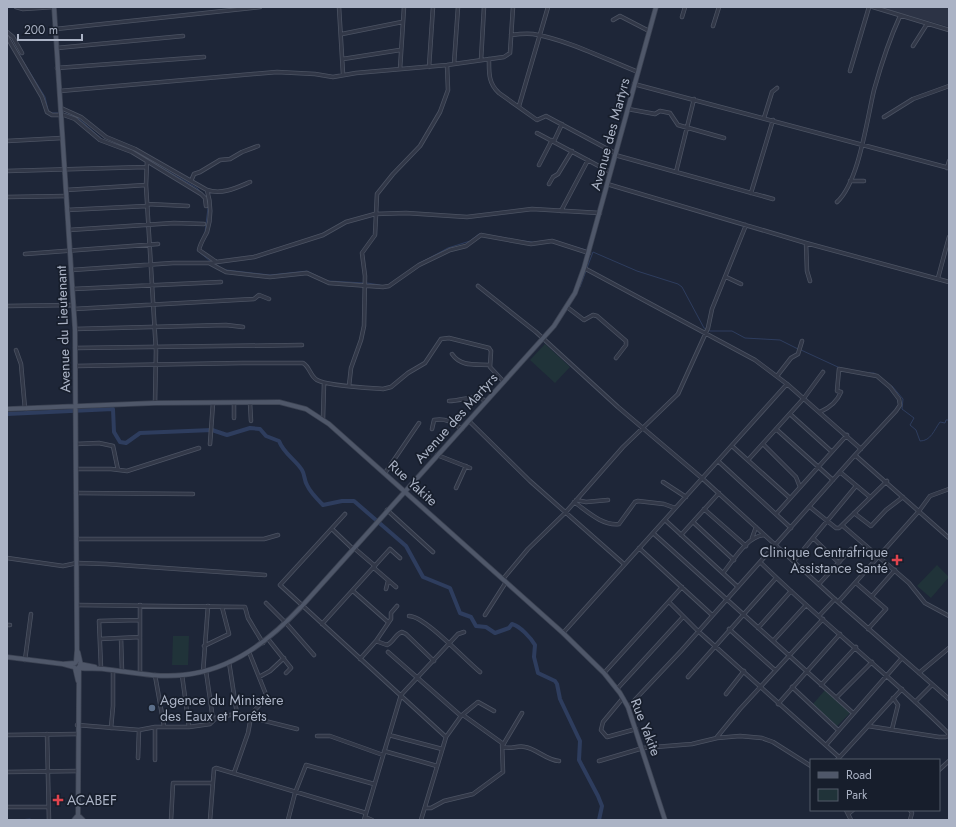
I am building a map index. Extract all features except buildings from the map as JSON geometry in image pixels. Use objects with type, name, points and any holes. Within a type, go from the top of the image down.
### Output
[{"type":"main road","name":"Avenue du Lieutenant","points":[[54,7],[71,251],[76,348],[78,820]]},
{"type":"main road","name":"Avenue des Martyrs","points":[[7,657],[155,675],[182,675],[204,671],[229,662],[249,652],[268,639],[286,623],[543,339],[567,307],[589,253],[656,7]]},
{"type":"main road","name":"Rue Yakite","points":[[7,409],[76,408],[155,403],[288,404],[306,409],[323,418],[505,580],[604,673],[617,689],[628,707],[665,820]]},
{"type":"main road","points":[[74,820],[78,815],[83,820]]},
{"type":"street","points":[[16,7],[23,9],[54,7]]},
{"type":"street","points":[[56,29],[260,7]]},
{"type":"street","points":[[342,7],[339,7],[344,74]]},
{"type":"street","points":[[400,70],[400,50],[404,7]]},
{"type":"street","points":[[430,67],[433,7]]},
{"type":"street","points":[[454,64],[458,7]]},
{"type":"street","points":[[481,60],[484,7]]},
{"type":"street","points":[[60,91],[277,72],[315,74],[333,77],[344,74],[447,66],[489,59],[509,55],[513,7]]},
{"type":"street","points":[[520,106],[548,7]]},
{"type":"street","points":[[682,17],[685,7]]},
{"type":"street","points":[[713,26],[719,7]]},
{"type":"street","points":[[850,71],[869,7]]},
{"type":"street","points":[[873,7],[949,30]]},
{"type":"street","points":[[613,20],[620,16],[649,31]]},
{"type":"street","points":[[837,202],[850,181],[861,146],[886,50],[900,16]]},
{"type":"street","points":[[342,34],[402,22]]},
{"type":"street","points":[[913,46],[927,24]]},
{"type":"street","points":[[7,32],[13,37],[22,53]]},
{"type":"street","points":[[511,34],[530,34],[540,36],[575,47],[638,72]]},
{"type":"street","points":[[57,48],[184,36]]},
{"type":"street","points":[[7,37],[42,97],[45,110],[52,115],[61,115],[75,119],[104,143],[132,152],[201,194],[204,198],[206,206]]},
{"type":"street","points":[[343,59],[400,50]]},
{"type":"street","points":[[58,68],[204,57]]},
{"type":"street","points":[[489,59],[488,74],[494,88],[537,120],[545,116],[615,154],[773,199]]},
{"type":"street","points":[[349,386],[351,368],[361,340],[364,326],[362,253],[374,236],[378,192],[420,146],[432,127],[448,90],[447,66]]},
{"type":"street","points":[[634,84],[773,120],[861,146],[948,168],[949,160]]},
{"type":"street","points":[[884,117],[913,99],[949,86]]},
{"type":"street","points":[[764,118],[772,92],[778,88]]},
{"type":"street","points":[[676,172],[694,99]]},
{"type":"street","points":[[61,109],[81,117],[106,137],[135,148],[207,190],[217,192],[226,191],[250,182]]},
{"type":"street","points":[[628,109],[656,114],[660,110],[670,113],[677,124],[724,138]]},
{"type":"street","points":[[751,193],[773,120]]},
{"type":"street","points":[[539,165],[562,124]]},
{"type":"street","points":[[537,132],[610,172]]},
{"type":"street","points":[[7,141],[62,138]]},
{"type":"street","points":[[191,180],[194,174],[219,161],[230,159],[242,152],[258,146]]},
{"type":"street","points":[[549,184],[558,174],[572,151]]},
{"type":"street","points":[[561,211],[588,160]]},
{"type":"street","points":[[147,161],[146,185],[156,364],[155,403]]},
{"type":"street","points":[[7,171],[146,167]]},
{"type":"street","points":[[850,181],[864,181]]},
{"type":"street","points":[[607,184],[806,243],[949,282]]},
{"type":"street","points":[[66,190],[146,185]]},
{"type":"street","points":[[207,190],[210,200],[209,220],[206,233],[199,250],[214,261]]},
{"type":"street","points":[[7,197],[67,196]]},
{"type":"street","points":[[68,210],[147,205],[188,206]]},
{"type":"street","points":[[72,270],[209,263],[266,254],[294,243],[324,235],[346,222],[375,214],[412,213],[467,217],[529,209],[600,213]]},
{"type":"street","points":[[69,230],[174,223],[204,224]]},
{"type":"street","points":[[485,615],[505,580],[528,549],[565,513],[623,447],[678,394],[706,331],[712,309],[746,225]]},
{"type":"street","points":[[209,263],[226,272],[270,277],[307,273],[329,282],[364,283],[383,287],[389,286],[419,265],[450,250],[466,246],[481,235],[532,244],[552,241],[589,253]]},
{"type":"street","points":[[938,278],[949,237]]},
{"type":"street","points":[[806,243],[807,265],[810,281]]},
{"type":"street","points":[[25,254],[158,244]]},
{"type":"street","points":[[584,268],[706,331],[755,360],[804,398],[861,449]]},
{"type":"street","points":[[726,277],[741,284]]},
{"type":"street","points":[[73,289],[221,282]]},
{"type":"street","points":[[478,286],[543,339],[703,478],[868,629],[949,699]]},
{"type":"street","points":[[7,306],[74,307],[152,304],[254,298],[260,295],[269,299]]},
{"type":"street","points":[[567,307],[584,320],[593,314],[597,316],[626,341],[626,344],[616,358]]},
{"type":"street","points":[[75,329],[226,325],[243,327]]},
{"type":"street","points":[[76,366],[156,364],[303,364],[308,367],[314,378],[324,384],[388,388],[408,373],[425,363],[438,342],[444,338],[489,348],[491,351],[490,365],[492,370],[504,382]]},
{"type":"street","points":[[777,376],[800,349],[802,341]]},
{"type":"street","points":[[76,348],[302,345]]},
{"type":"street","points":[[16,350],[21,364],[25,409]]},
{"type":"street","points":[[452,354],[462,363],[490,365]]},
{"type":"street","points":[[628,707],[776,545],[899,407],[898,396],[890,387],[876,376],[858,374],[839,369],[837,390],[841,392],[840,395],[831,406],[820,412]]},
{"type":"street","points":[[748,460],[804,398],[823,372]]},
{"type":"street","points":[[323,418],[324,384]]},
{"type":"street","points":[[563,634],[624,564],[787,384]]},
{"type":"street","points":[[450,401],[461,401],[472,396],[478,396],[486,401]]},
{"type":"street","points":[[210,444],[213,403]]},
{"type":"street","points":[[234,403],[234,418]]},
{"type":"street","points":[[250,403],[251,421]]},
{"type":"street","points":[[790,414],[831,451]]},
{"type":"street","points":[[432,429],[434,420],[441,419],[451,421],[462,428]]},
{"type":"street","points":[[469,421],[565,513],[624,564]]},
{"type":"street","points":[[385,472],[419,423]]},
{"type":"street","points":[[776,429],[833,480]]},
{"type":"street","points":[[776,514],[831,451],[847,435]]},
{"type":"street","points":[[76,444],[99,443],[113,446],[118,470]]},
{"type":"street","points":[[762,444],[795,475],[800,487]]},
{"type":"street","points":[[732,446],[790,498]]},
{"type":"street","points":[[76,469],[127,471],[199,448]]},
{"type":"street","points":[[437,455],[470,468]]},
{"type":"street","points":[[855,455],[949,538]]},
{"type":"street","points":[[718,461],[791,528]]},
{"type":"street","points":[[456,488],[466,466]]},
{"type":"street","points":[[840,472],[870,496]]},
{"type":"street","points":[[810,507],[836,528],[843,526],[870,496],[886,481]]},
{"type":"street","points":[[663,482],[686,497]]},
{"type":"street","points":[[794,561],[856,486]]},
{"type":"street","points":[[819,616],[856,583],[919,511],[930,496],[949,489]]},
{"type":"street","points":[[76,493],[192,494]]},
{"type":"street","points":[[681,534],[719,493]]},
{"type":"street","points":[[854,513],[871,526],[885,511],[903,497]]},
{"type":"street","points":[[575,501],[586,502],[608,500]]},
{"type":"street","points":[[575,501],[599,519],[614,524],[619,524],[635,502],[638,501],[664,504],[675,508]]},
{"type":"street","points":[[704,509],[746,546]]},
{"type":"street","points":[[387,510],[433,552]]},
{"type":"street","points":[[345,514],[280,585],[446,738]]},
{"type":"street","points":[[665,520],[738,587]]},
{"type":"street","points":[[693,522],[734,560]]},
{"type":"street","points":[[843,526],[895,570],[919,593],[925,603],[949,616]]},
{"type":"street","points":[[751,540],[756,527]]},
{"type":"street","points":[[332,529],[396,587]]},
{"type":"street","points":[[653,533],[853,713]]},
{"type":"street","points":[[77,539],[264,539],[278,535]]},
{"type":"street","points":[[723,573],[751,540],[758,535],[764,535]]},
{"type":"street","points":[[813,538],[839,563]]},
{"type":"street","points":[[322,624],[390,548],[400,558]]},
{"type":"street","points":[[639,548],[712,615]]},
{"type":"street","points":[[819,584],[851,550]]},
{"type":"street","points":[[7,558],[64,566],[77,563],[106,564],[265,575]]},
{"type":"street","points":[[760,562],[790,591],[856,647],[949,734],[946,737],[939,737],[868,726]]},
{"type":"street","points":[[872,596],[895,570]]},
{"type":"street","points":[[688,677],[729,629],[776,578]]},
{"type":"street","points":[[386,588],[388,581]]},
{"type":"street","points":[[856,583],[886,609],[868,629]]},
{"type":"street","points":[[604,673],[682,587]]},
{"type":"street","points":[[353,591],[388,622]]},
{"type":"street","points":[[758,628],[790,591]]},
{"type":"street","points":[[669,602],[698,631],[778,704],[826,745],[838,758],[902,689]]},
{"type":"street","points":[[266,604],[286,623],[314,655]]},
{"type":"street","points":[[77,606],[140,605],[246,607],[248,618],[263,642]]},
{"type":"street","points":[[140,605],[140,673]]},
{"type":"street","points":[[773,641],[806,605]]},
{"type":"street","points":[[208,606],[204,646],[204,671],[213,720]]},
{"type":"street","points":[[360,659],[376,641],[391,618],[391,613],[397,606]]},
{"type":"street","points":[[204,646],[228,634],[229,631],[222,607]]},
{"type":"street","points":[[25,660],[32,614]]},
{"type":"street","points":[[409,616],[418,618],[438,632],[480,672]]},
{"type":"street","points":[[617,689],[683,617]]},
{"type":"street","points":[[717,738],[775,670],[823,619]]},
{"type":"street","points":[[99,668],[99,623],[101,621],[139,620]]},
{"type":"street","points":[[729,629],[775,670]]},
{"type":"street","points":[[376,641],[387,645],[397,634],[402,632],[434,660]]},
{"type":"street","points":[[364,817],[401,696],[458,634],[464,632]]},
{"type":"street","points":[[778,704],[840,634]]},
{"type":"street","points":[[100,639],[140,637]]},
{"type":"street","points":[[121,638],[122,671]]},
{"type":"street","points":[[268,639],[291,668],[286,673]]},
{"type":"street","points":[[822,685],[856,647]]},
{"type":"street","points":[[919,674],[949,648]]},
{"type":"street","points":[[234,772],[248,733],[251,716],[267,698],[249,652]]},
{"type":"street","points":[[388,652],[462,716],[499,739],[503,746],[503,772],[497,778],[473,794],[444,801],[431,808],[425,808]]},
{"type":"street","points":[[259,677],[270,671],[284,658]]},
{"type":"street","points":[[826,745],[902,658]]},
{"type":"street","points":[[229,662],[238,714]]},
{"type":"street","points":[[836,698],[872,662]]},
{"type":"street","points":[[111,728],[113,706],[113,670]]},
{"type":"street","points":[[726,694],[744,672]]},
{"type":"street","points":[[155,675],[164,726]]},
{"type":"street","points":[[182,675],[189,727]]},
{"type":"street","points":[[916,702],[932,685]]},
{"type":"street","points":[[792,687],[838,730]]},
{"type":"street","points":[[623,698],[603,722],[601,730],[607,737],[636,728]]},
{"type":"street","points":[[892,729],[898,705],[893,698]]},
{"type":"street","points":[[421,820],[446,738],[462,716],[478,702],[494,711]]},
{"type":"street","points":[[503,746],[522,713]]},
{"type":"street","points":[[77,725],[139,730],[155,726],[189,727],[210,724],[217,717],[238,714],[251,716],[297,729]]},
{"type":"street","points":[[155,726],[155,760]]},
{"type":"street","points":[[138,758],[139,730]]},
{"type":"street","points":[[47,734],[49,820]]},
{"type":"street","points":[[7,735],[78,734]]},
{"type":"street","points":[[389,735],[442,749]]},
{"type":"street","points":[[317,736],[330,736],[384,753],[437,766]]},
{"type":"street","points":[[599,761],[642,748],[692,744],[717,738],[740,736],[762,738],[810,765]]},
{"type":"street","points":[[503,746],[508,749],[525,747],[546,757],[559,761]]},
{"type":"street","points":[[940,769],[949,761]]},
{"type":"street","points":[[288,820],[305,767],[309,764],[374,784]]},
{"type":"street","points":[[210,820],[212,783],[214,769],[216,768],[234,772],[372,820]]},
{"type":"street","points":[[7,772],[78,771]]},
{"type":"street","points":[[171,820],[173,783],[212,783]]},
{"type":"street","points":[[7,808],[48,807]]},
{"type":"street","points":[[846,811],[851,820]]},
{"type":"street","points":[[848,814],[852,811]]},
{"type":"shaded area","points":[[877,7],[949,7],[949,27],[903,14]]},
{"type":"green space","points":[[545,344],[570,367],[555,383],[530,360]]},
{"type":"green space","points":[[937,565],[949,577],[931,598],[917,586]]},
{"type":"green space","points":[[173,636],[189,636],[188,665],[172,665]]},
{"type":"green space","points":[[825,690],[850,713],[837,726],[813,704]]},
{"type":"waterway","points":[[7,35],[45,97],[48,110],[51,113],[60,113]]},
{"type":"waterway","points":[[63,113],[78,118],[103,140]]},
{"type":"waterway","points":[[136,153],[197,188],[205,196]]},
{"type":"waterway","points":[[205,232],[208,208],[207,199]]},
{"type":"waterway","points":[[397,279],[420,263],[448,248],[470,241],[479,234],[506,238]]},
{"type":"waterway","points":[[515,240],[532,242]]},
{"type":"waterway","points":[[535,242],[551,240]]},
{"type":"waterway","points":[[558,242],[586,250]]},
{"type":"waterway","points":[[198,251],[211,262]]},
{"type":"waterway","points":[[587,268],[593,252],[637,271],[678,284],[682,287],[704,328],[710,331],[732,331],[745,338],[780,340],[798,349]]},
{"type":"waterway","points":[[214,264],[220,267]]},
{"type":"waterway","points":[[226,270],[270,275],[307,271],[321,278]]},
{"type":"waterway","points":[[580,287],[586,271]]},
{"type":"waterway","points":[[329,281],[364,283]]},
{"type":"waterway","points":[[367,283],[380,285]]},
{"type":"waterway","points":[[801,350],[840,368]]},
{"type":"waterway","points":[[869,373],[874,373],[880,377]]},
{"type":"waterway","points":[[892,386],[903,399],[902,409],[914,418],[910,425],[916,430],[920,441],[924,441],[930,437],[940,422],[945,423],[946,420],[949,420]]},
{"type":"waterway","points":[[7,414],[113,409],[114,432],[120,442],[126,443],[140,433],[212,430],[227,435],[250,428],[260,429],[266,436],[279,441],[281,446],[302,470],[308,488],[323,505],[342,501],[354,501],[406,546],[423,577],[450,588],[460,613],[471,617],[476,626],[486,627],[495,633],[509,628],[512,624],[522,630],[531,639],[535,645],[534,657],[538,673],[555,681],[557,684],[560,699],[580,741],[579,760],[602,806],[599,820]]},
{"type":"waterway","points":[[19,820],[30,819]]},
{"type":"place","name":"Clinique Centrafrique Assistance Santé","points":[[897,560]]},
{"type":"place","name":"Agence du Ministère des Eaux et Forêts","points":[[152,708]]},
{"type":"place","name":"ACABEF","points":[[58,800]]}]
